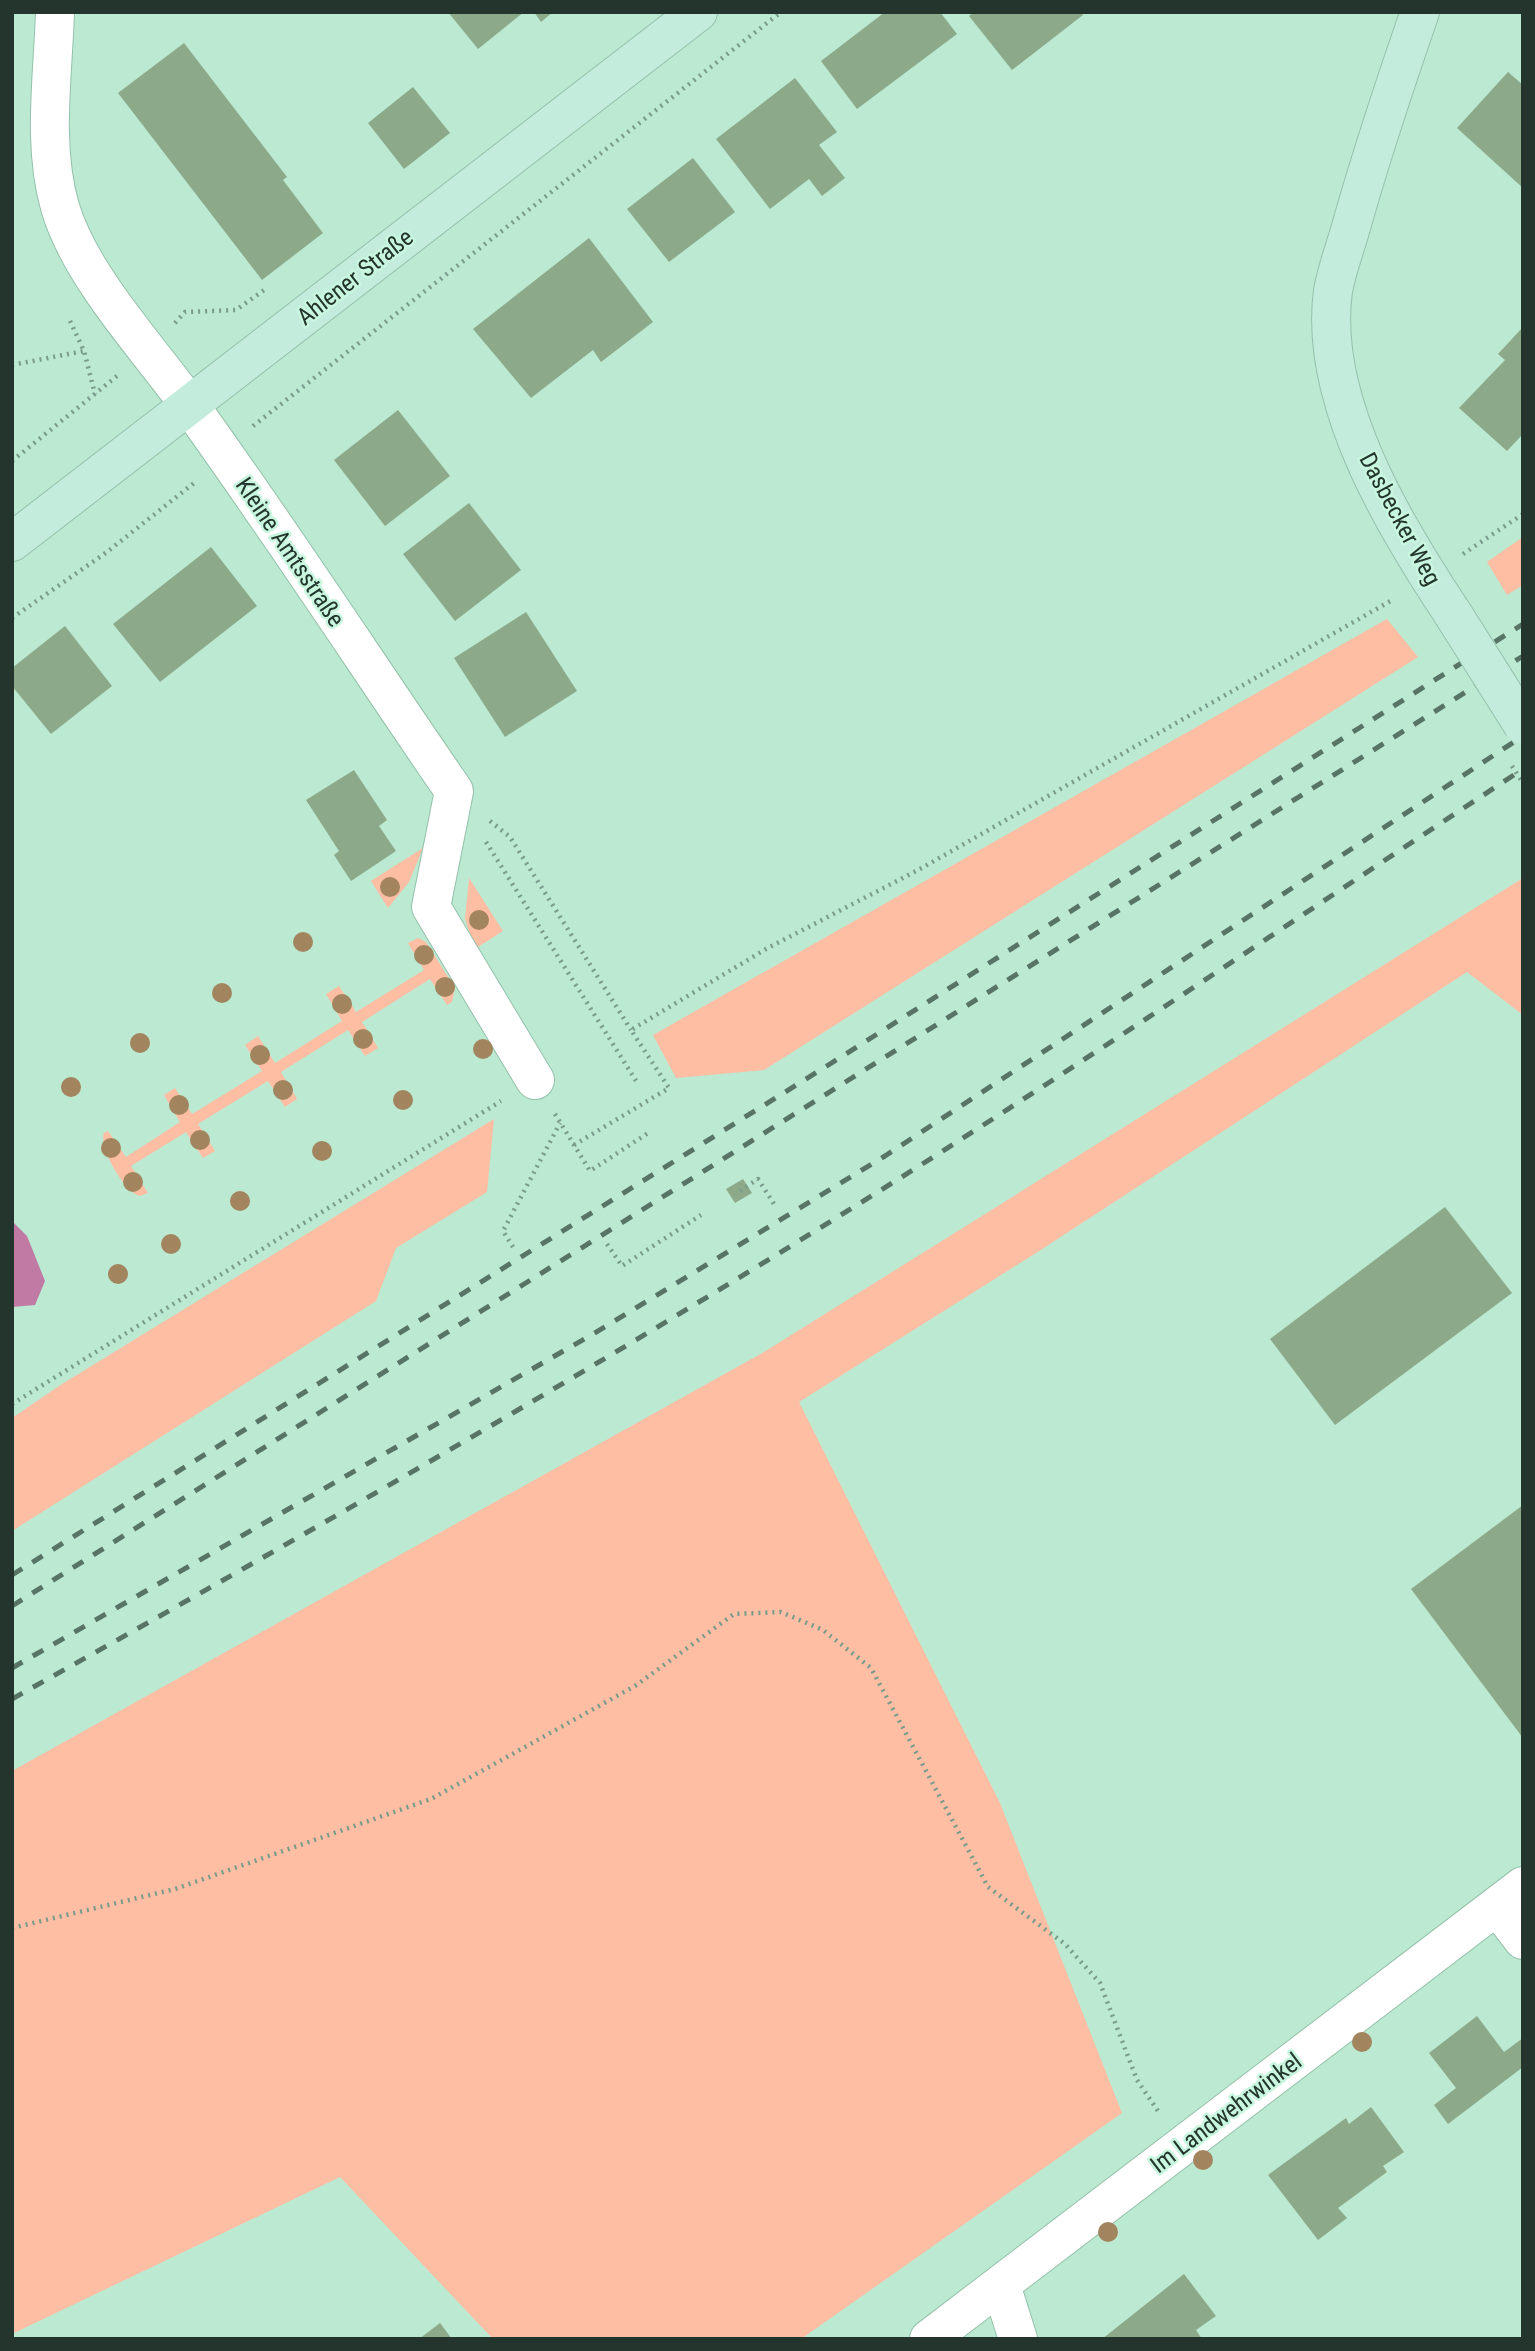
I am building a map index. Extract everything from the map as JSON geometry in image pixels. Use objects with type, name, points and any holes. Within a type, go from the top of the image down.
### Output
[{"type":"main road","name":"Ahlener Straße","points":[[12,542],[698,12]]},
{"type":"main road","name":"Dasbecker Weg","points":[[1420,12],[1361,193],[1333,292],[1334,338],[1340,391],[1369,471],[1429,578],[1523,724]]},
{"type":"street","name":"Kleine Amtsstraße","points":[[55,12],[50,160],[61,209],[75,243],[147,351],[190,406],[454,791]]},
{"type":"street","points":[[454,791],[431,908],[535,1080]]},
{"type":"street","points":[[1510,1896],[1523,1940]]},
{"type":"street","name":"Im Landwehrwinkel","points":[[929,2339],[1510,1896]]},
{"type":"street","points":[[1002,2285],[1018,2339]]},
{"type":"path","points":[[12,618],[107,552],[192,486],[220,451],[780,12]]},
{"type":"path","points":[[12,461],[147,351],[185,312],[236,310],[271,286]]},
{"type":"path","points":[[12,365],[84,351]]},
{"type":"path","points":[[631,1030],[766,949],[919,869],[1429,578],[1523,514]]},
{"type":"path","points":[[454,791],[510,837],[669,1088],[574,1145]]},
{"type":"path","points":[[454,791],[638,1084]]},
{"type":"path","points":[[12,1404],[535,1080],[590,1171],[648,1133]]},
{"type":"path","points":[[513,1247],[503,1231],[561,1122]]},
{"type":"path","points":[[740,1191],[758,1179],[776,1207]]},
{"type":"path","points":[[607,1244],[622,1266],[701,1215]]},
{"type":"path","points":[[12,1928],[175,1889],[431,1799],[635,1686],[734,1614],[781,1612],[823,1630],[871,1668],[988,1887],[1065,1944],[1100,1983],[1137,2080],[1182,2146]]},
{"type":"shaded area","points":[[1523,537],[1523,585],[1507,595],[1487,562]]},
{"type":"shaded area","points":[[1387,619],[1418,657],[764,1070],[676,1078],[653,1035]]},
{"type":"shaded area","points":[[423,848],[409,882],[388,908],[371,881]]},
{"type":"shaded area","points":[[469,878],[503,931],[475,949],[465,919]]},
{"type":"shaded area","points":[[1523,878],[1523,1015],[1467,972],[1036,1253],[799,1402],[1000,1803],[1122,2113],[801,2339],[493,2339],[340,2177],[12,2334],[12,1771],[764,1352]]},
{"type":"shaded area","points":[[418,938],[426,942],[455,988],[452,1002],[447,1005],[430,979],[362,1022],[378,1048],[365,1056],[348,1030],[281,1072],[297,1099],[285,1107],[268,1081],[198,1124],[215,1151],[203,1158],[186,1132],[131,1166],[148,1193],[140,1196],[127,1187],[109,1158],[103,1140],[104,1133],[108,1131],[126,1157],[180,1122],[164,1095],[175,1088],[192,1114],[262,1071],[245,1045],[258,1036],[275,1063],[342,1021],[326,994],[339,986],[356,1012],[424,970],[408,943]]},
{"type":"shaded area","points":[[494,1119],[487,1192],[396,1248],[376,1301],[12,1531],[12,1418],[62,1384]]},
{"type":"shaded area","points":[[12,1221],[27,1236],[45,1281],[35,1305],[12,1307]]},
{"type":"building","points":[[448,12],[524,12],[478,49]]},
{"type":"building","points":[[534,12],[553,12],[541,22]]},
{"type":"building","points":[[885,12],[940,12],[957,34],[857,109],[821,61]]},
{"type":"building","points":[[974,12],[1081,12],[1083,15],[1012,70],[969,16]]},
{"type":"building","points":[[184,43],[287,177],[283,180],[323,233],[262,280],[118,93]]},
{"type":"building","points":[[1508,72],[1523,85],[1523,188],[1457,128]]},
{"type":"building","points":[[795,78],[837,132],[819,145],[845,178],[822,196],[809,179],[770,209],[716,139]]},
{"type":"building","points":[[413,87],[450,133],[404,169],[368,123]]},
{"type":"building","points":[[693,158],[735,212],[669,262],[627,209]]},
{"type":"building","points":[[589,238],[653,322],[601,362],[593,350],[531,398],[473,329]]},
{"type":"building","points":[[1523,327],[1523,434],[1507,451],[1459,408],[1505,360],[1498,354]]},
{"type":"building","points":[[398,410],[450,476],[385,526],[334,460]]},
{"type":"building","points":[[469,503],[521,570],[455,621],[403,554]]},
{"type":"building","points":[[211,547],[257,606],[160,682],[113,624]]},
{"type":"building","points":[[526,612],[577,691],[505,737],[454,658]]},
{"type":"building","points":[[65,626],[112,686],[51,734],[12,686],[12,668]]},
{"type":"building","points":[[354,770],[387,820],[379,826],[396,851],[351,881],[334,855],[339,851],[306,800]]},
{"type":"building","points":[[743,1179],[752,1193],[735,1203],[726,1189]]},
{"type":"building","points":[[1445,1207],[1512,1293],[1335,1425],[1270,1339]]},
{"type":"building","points":[[1523,1505],[1523,1738],[1411,1589]]},
{"type":"building","points":[[1477,2016],[1504,2052],[1523,2038],[1523,2067],[1448,2124],[1434,2105],[1456,2088],[1429,2053]]},
{"type":"building","points":[[1371,2107],[1404,2152],[1383,2166],[1387,2172],[1338,2208],[1347,2218],[1318,2240],[1268,2175],[1346,2118],[1349,2124]]},
{"type":"building","points":[[1184,2274],[1216,2316],[1196,2330],[1202,2339],[1102,2339]]},
{"type":"building","points":[[440,2323],[452,2339],[419,2339]]},
{"type":"railway","points":[[12,1575],[830,1064],[1523,624]]},
{"type":"railway","points":[[12,1606],[1523,656]]},
{"type":"railway","points":[[12,1668],[593,1334],[885,1156],[1523,736]]},
{"type":"railway","points":[[12,1699],[458,1445],[788,1248],[1054,1079],[1523,769]]}]
